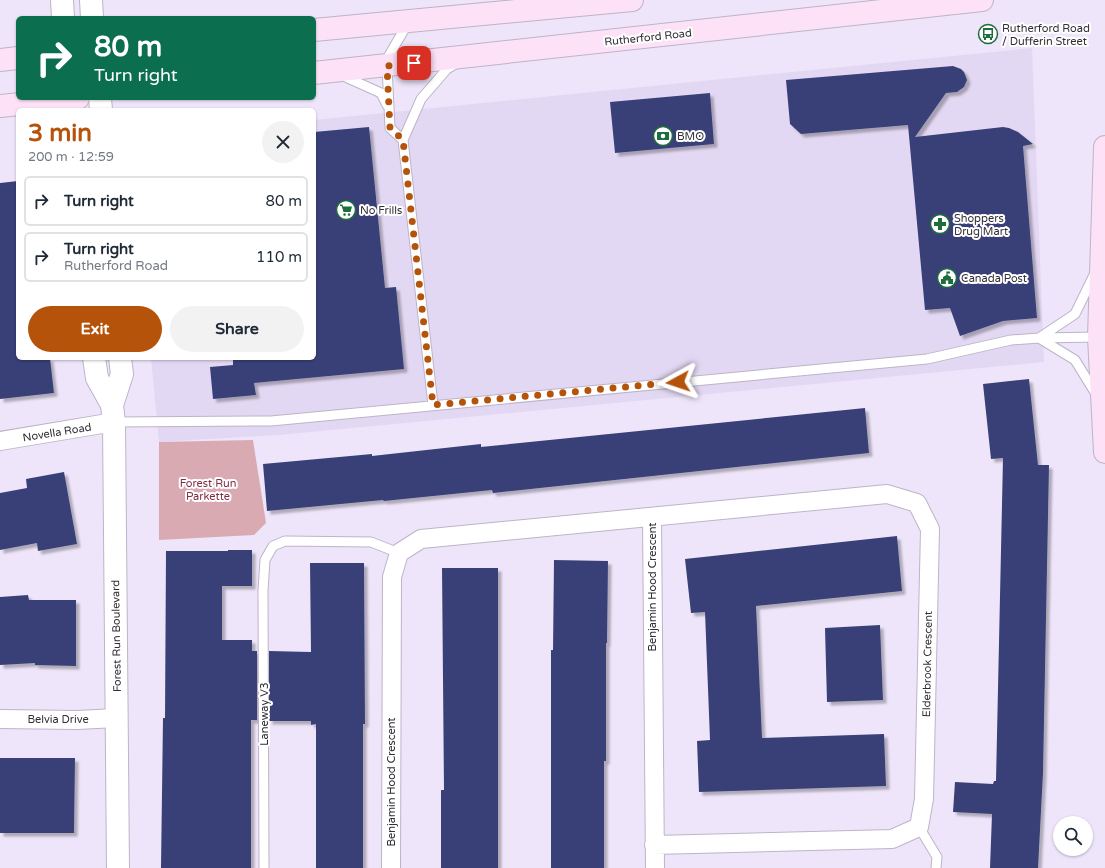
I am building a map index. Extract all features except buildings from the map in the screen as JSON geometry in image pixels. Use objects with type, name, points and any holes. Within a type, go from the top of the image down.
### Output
[{"type":"main road","points":[[316,30],[632,0]]},
{"type":"main road","name":"Rutherford Road","points":[[323,72],[982,0]]},
{"type":"main road","points":[[0,60],[16,58]]},
{"type":"main road","points":[[0,106],[70,101]]},
{"type":"main road","points":[[1105,147],[1101,260],[1102,403],[1105,452]]},
{"type":"street","points":[[62,0],[63,16]]},
{"type":"street","points":[[90,0],[92,16]]},
{"type":"street","name":"Forest Run Boulevard","points":[[94,360],[97,378],[113,414]]},
{"type":"street","name":"Forest Run Boulevard","points":[[118,868],[113,414],[122,374],[120,360]]},
{"type":"street","name":"Novella Road","points":[[0,441],[113,414]]},
{"type":"street","name":"Elderbrook Crescent","points":[[652,517],[888,494],[917,503],[930,529],[924,799],[919,827]]},
{"type":"street","name":"Benjamin Hood Crescent","points":[[391,868],[392,577],[399,553],[421,539],[652,517],[655,868]]},
{"type":"street","name":"Belvia Drive","points":[[0,719],[77,720],[116,718]]},
{"type":"street","points":[[654,845],[892,839],[919,827]]},
{"type":"lane","points":[[403,140],[390,128],[387,59],[409,21]]},
{"type":"lane","points":[[433,405],[403,140],[421,99],[447,69],[469,57]]},
{"type":"lane","points":[[323,72],[381,93],[389,108]]},
{"type":"lane","points":[[1039,338],[1075,314],[1101,260]]},
{"type":"lane","points":[[1039,338],[1075,360],[1102,403]]},
{"type":"lane","points":[[113,414],[271,421],[927,359],[1011,340],[1039,338],[1102,340]]},
{"type":"lane","name":"Laneway V3","points":[[264,868],[263,590],[265,560],[273,546],[285,541],[371,542],[399,553]]},
{"type":"lane","points":[[919,827],[937,857],[936,868]]},
{"type":"shaded area","points":[[1032,48],[1044,362],[279,435],[159,442],[151,360],[316,360],[316,120]]},
{"type":"green space","name":"Forest Run Parkette","points":[[253,440],[266,523],[254,535],[159,540],[159,442]]},
{"type":"place","name":"Rutherford Road / Dufferin Street","points":[[988,34]]},
{"type":"place","name":"BMO","points":[[663,136]]},
{"type":"place","name":"No Frills","points":[[346,210]]},
{"type":"place","name":"Shoppers Drug Mart","points":[[940,224]]},
{"type":"place","name":"Canada Post","points":[[947,278]]},
{"type":"route","points":[[414,63],[387,66],[390,128],[403,140],[433,405],[678,382]]}]
